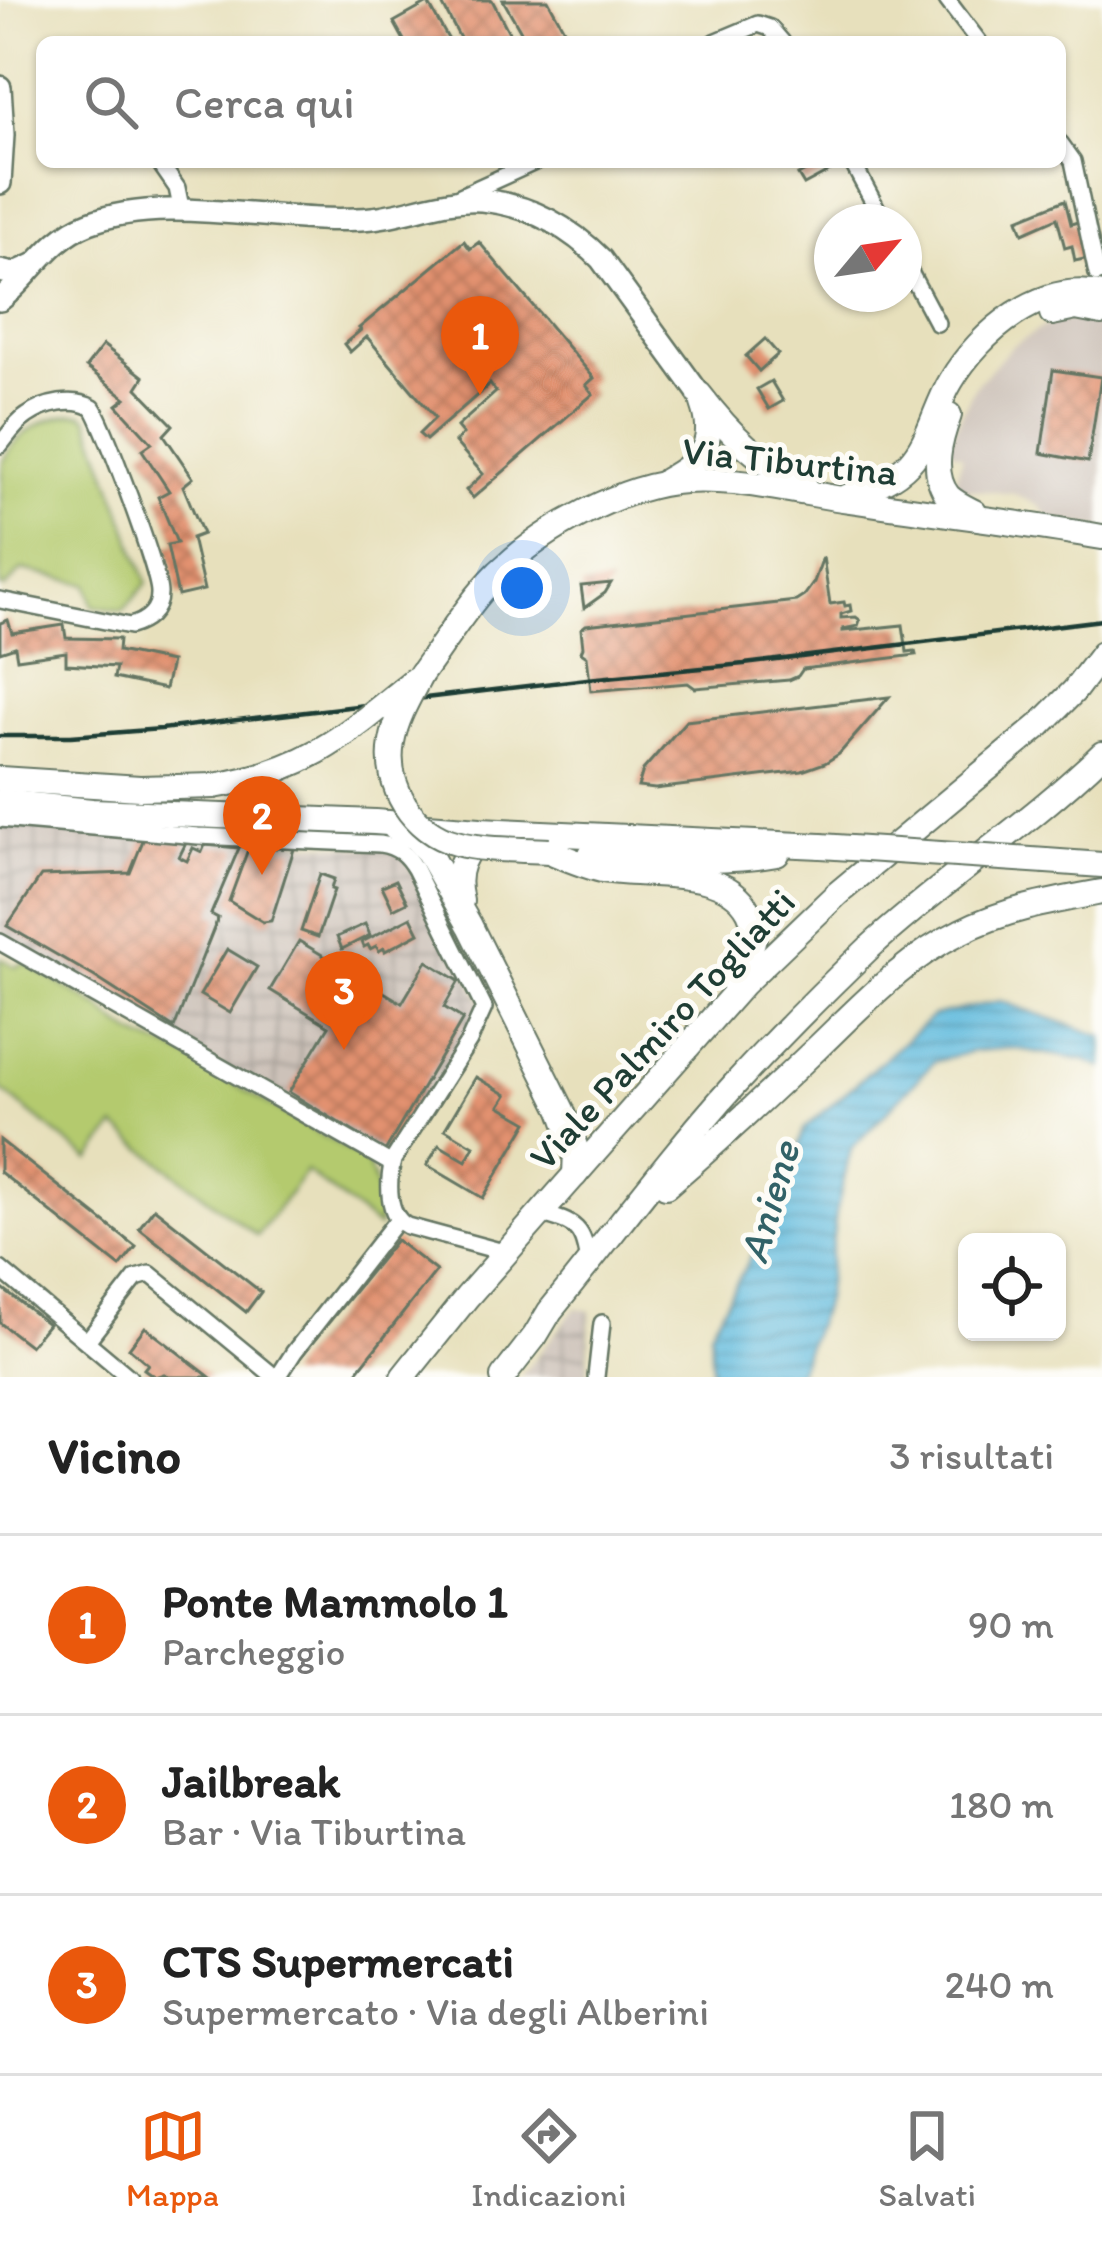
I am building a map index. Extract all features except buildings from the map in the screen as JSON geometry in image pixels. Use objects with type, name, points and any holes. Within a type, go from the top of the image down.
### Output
[{"type":"main road","points":[[843,499],[887,479],[911,460],[950,381],[996,328],[1055,295],[1100,284]]},
{"type":"main road","points":[[987,519],[948,495],[939,469],[943,434],[962,391],[995,348],[1030,323],[1067,309],[1102,313]]},
{"type":"main road","points":[[660,484],[685,470],[705,449],[709,428],[700,395]]},
{"type":"main road","points":[[700,395],[755,456],[817,494]]},
{"type":"main road","name":"Via Tiburtina","points":[[0,779],[140,788],[214,786],[263,776],[309,758],[338,741],[421,674],[481,593],[512,561],[585,512],[660,484],[698,481],[817,494],[1102,537]]},
{"type":"main road","name":"Viale Palmiro Togliatti","points":[[403,1377],[467,1297],[742,984],[808,920],[1036,728],[1074,691],[1102,654]]},
{"type":"main road","points":[[421,674],[397,724],[390,752],[393,781],[407,809],[428,830],[457,843],[549,851],[594,868],[749,859],[821,846]]},
{"type":"main road","points":[[502,1377],[587,1264],[734,1086],[874,944],[1047,806],[1102,754]]},
{"type":"main road","points":[[0,802],[1102,865]]},
{"type":"main road","points":[[375,822],[408,834],[425,848],[470,926],[562,1110],[576,1149],[575,1175]]},
{"type":"main road","points":[[470,926],[458,885],[462,861],[481,839],[511,832]]},
{"type":"main road","points":[[647,866],[725,886],[744,903],[754,926],[747,958],[694,1020],[675,1060]]},
{"type":"main road","points":[[626,1218],[922,953],[1004,913],[1102,892]]},
{"type":"main road","points":[[562,1110],[588,1128],[617,1127]]},
{"type":"street","points":[[947,0],[974,36]]},
{"type":"street","points":[[729,36],[758,24],[777,36]]},
{"type":"street","points":[[0,87],[0,183]]},
{"type":"street","points":[[1066,151],[1094,225],[1100,284]]},
{"type":"street","points":[[163,168],[177,188],[182,212]]},
{"type":"street","points":[[1,301],[64,236],[87,224],[138,212],[354,219],[394,214],[450,201],[520,168]]},
{"type":"street","points":[[503,203],[525,168]]},
{"type":"street","points":[[855,168],[874,204]]},
{"type":"street","points":[[498,178],[503,203]]},
{"type":"street","points":[[450,201],[503,203],[565,228],[592,250],[700,395]]},
{"type":"street","points":[[0,271],[14,274],[34,265]]},
{"type":"street","points":[[922,294],[937,323]]},
{"type":"street","points":[[0,445],[21,420],[40,409],[74,401],[93,408],[144,541],[159,595],[152,614],[130,626],[0,600]]},
{"type":"street","points":[[0,819],[198,836],[380,844],[400,850],[416,869],[484,1008],[469,1041],[392,1164],[391,1198],[397,1220],[407,1226],[508,1252]]},
{"type":"street","points":[[0,942],[392,1164]]},
{"type":"street","points":[[541,1214],[577,1228],[587,1264]]},
{"type":"street","points":[[87,1341],[136,1277],[150,1274],[276,1377],[397,1220]]},
{"type":"street","points":[[0,1269],[129,1377]]},
{"type":"street","points":[[596,1377],[602,1323]]},
{"type":"shaded area","points":[[1055,320],[1102,320],[1102,528],[1051,520],[1039,506],[1014,494],[958,488],[954,483],[963,456],[946,448],[975,386],[1012,346]]},
{"type":"shaded area","points":[[0,819],[401,850],[483,1004],[392,1164],[0,942]]},
{"type":"shaded area","points":[[576,1308],[590,1311],[587,1377],[520,1377]]},
{"type":"green space","points":[[72,414],[88,419],[147,583],[123,611],[93,606],[87,584],[22,570],[5,588],[0,587],[3,461],[32,429]]},
{"type":"green space","points":[[0,958],[16,967],[24,962],[134,1034],[171,1048],[365,1160],[378,1193],[378,1227],[306,1171],[257,1236],[115,1127],[90,1160],[0,1089]]},
{"type":"water","points":[[1000,1001],[1102,1036],[1102,1068],[1084,1060],[1012,1048],[974,1051],[934,1062],[851,1149],[836,1213],[825,1300],[798,1372],[788,1377],[696,1377],[712,1371],[710,1331],[783,1199],[804,1129],[933,1016]]},
{"type":"railway","points":[[0,736],[161,729],[1102,620]]},
{"type":"place","name":"Ponte Mammolo 1","points":[[480,395]]},
{"type":"place","name":"Jailbreak","points":[[262,875]]},
{"type":"place","name":"CTS Supermercati","points":[[344,1050]]},
{"type":"water label","name":"Aniene","points":[[769,1202]]}]
